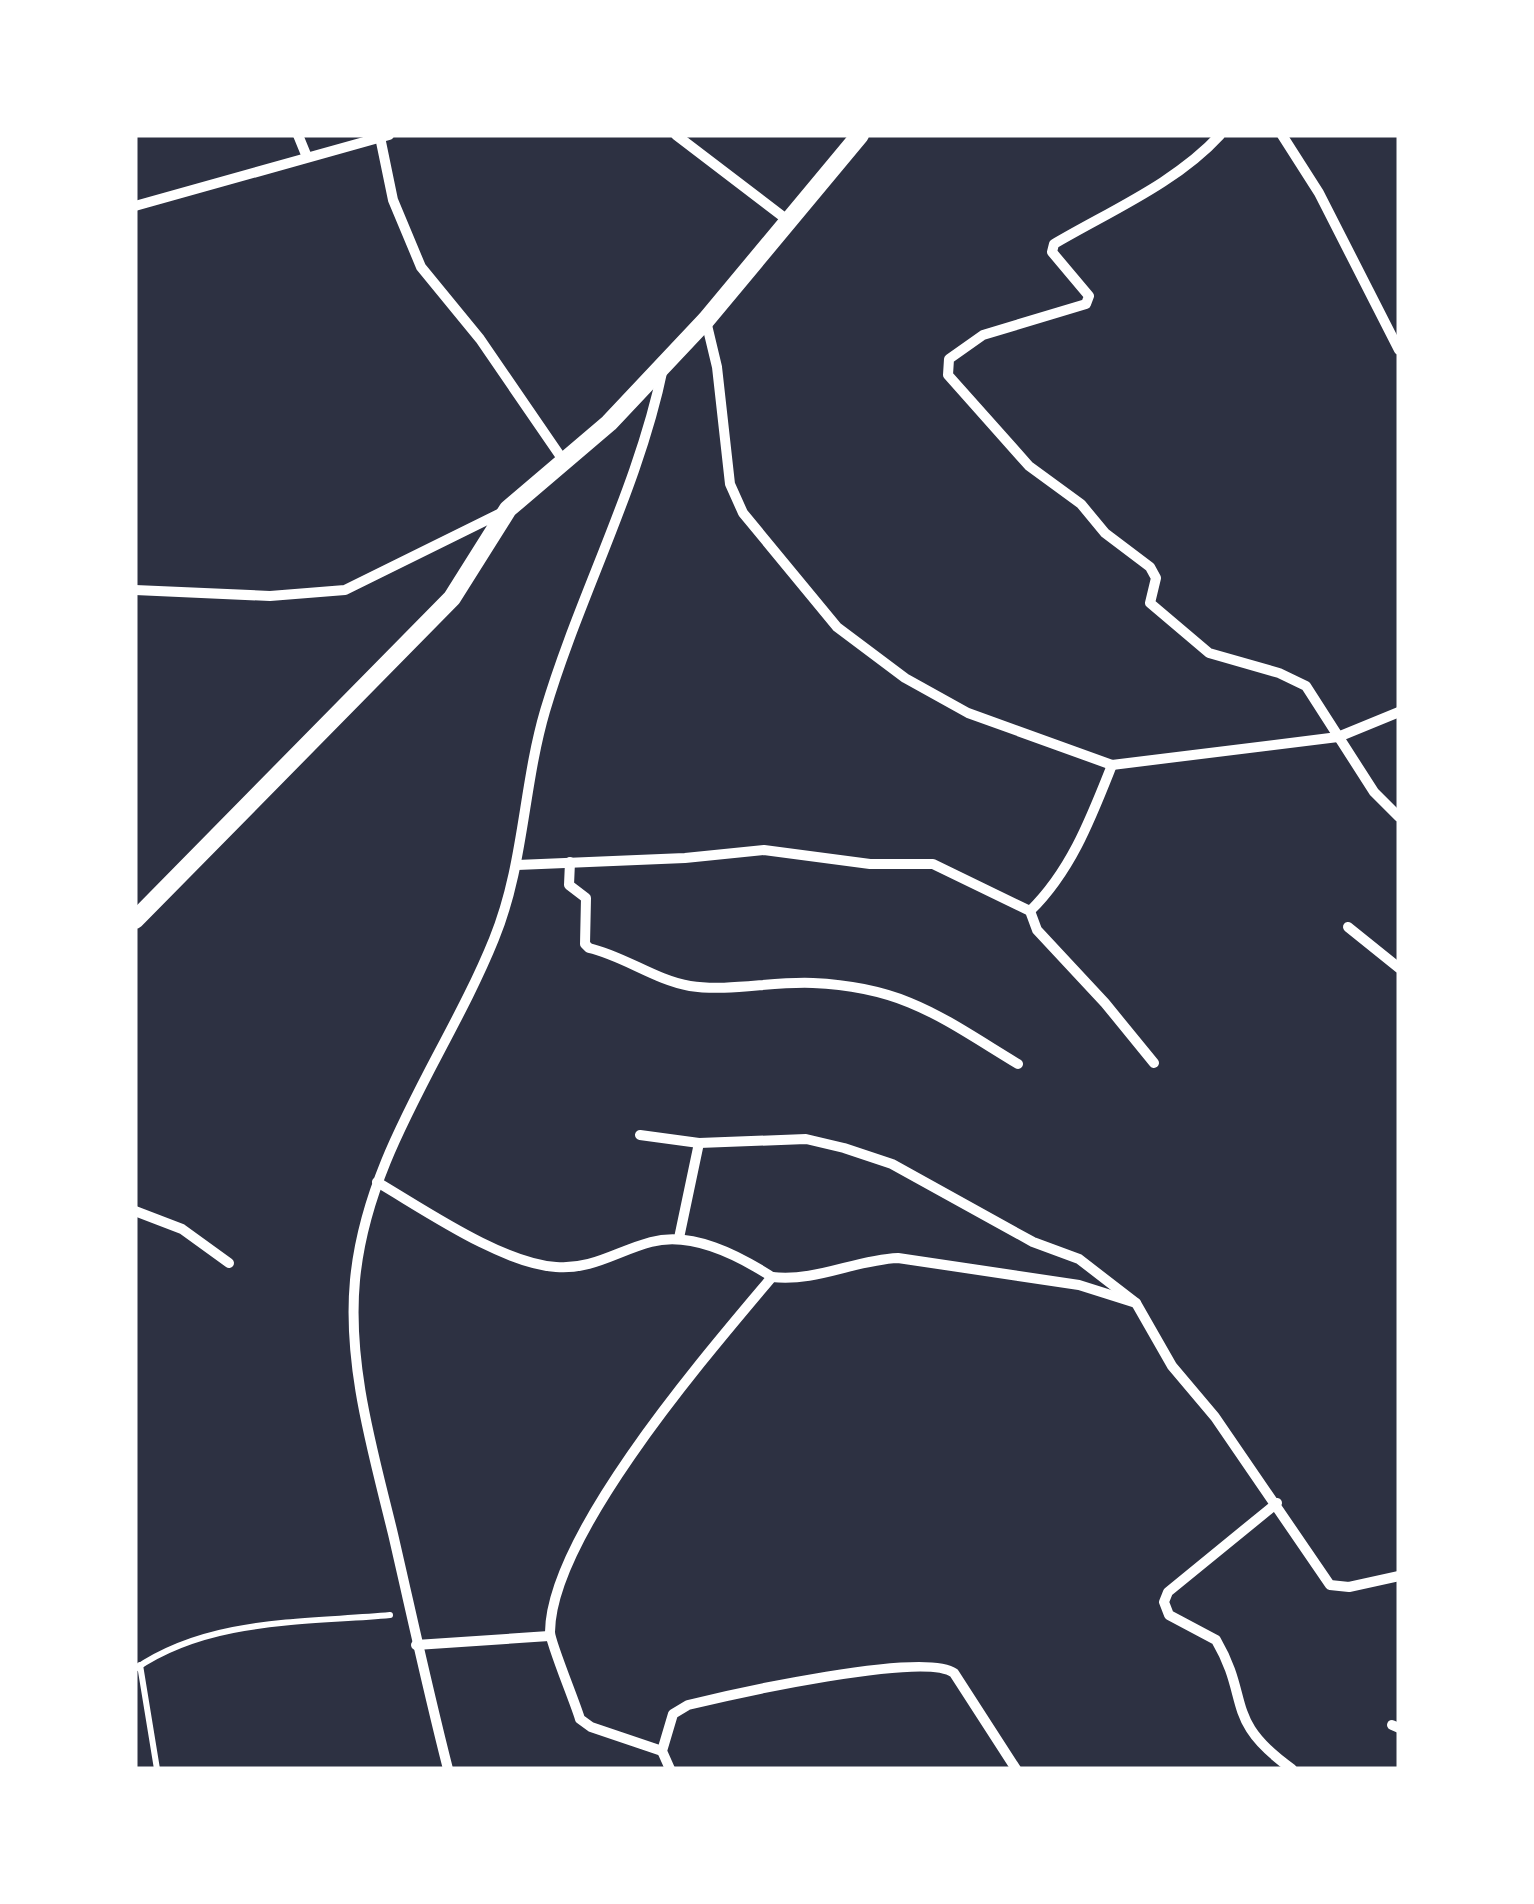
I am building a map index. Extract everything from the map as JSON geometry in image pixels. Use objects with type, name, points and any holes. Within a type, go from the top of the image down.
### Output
[{"type":"street","points":[[298,135],[307,156]]},
{"type":"street","points":[[676,135],[790,222]]},
{"type":"street","points":[[135,590],[289,596],[345,590],[508,509],[609,424],[706,320],[860,135]]},
{"type":"street","points":[[1220,135],[1203,154],[1164,180],[1054,244],[1052,252],[1089,296],[1086,304],[983,335],[949,359],[948,375],[1029,466],[1081,504],[1105,533],[1150,567],[1156,578],[1148,596],[1153,608],[1209,653],[1279,673],[1306,686],[1374,792],[1399,817]]},
{"type":"street","points":[[1282,135],[1319,193],[1399,350]]},
{"type":"street","points":[[135,206],[385,136],[393,200],[422,267],[480,340],[563,460]]},
{"type":"street","points":[[706,320],[717,368],[730,484],[743,513],[836,628],[906,678],[968,713],[1112,765],[1338,736],[1399,712]]},
{"type":"street","points":[[448,1769],[416,1645],[354,1346],[356,1278],[378,1182],[425,1073],[494,939],[517,864],[524,795],[546,709],[610,533],[664,362]]},
{"type":"street","points":[[135,920],[452,598],[508,509]]},
{"type":"street","points":[[1030,911],[1052,890],[1072,858],[1112,765]]},
{"type":"street","points":[[517,864],[685,858],[764,850],[870,864],[933,864],[1030,911],[1037,930],[1105,1002],[1154,1064]]},
{"type":"street","points":[[570,862],[569,885],[586,898],[585,944],[589,948],[683,985],[705,988],[812,983],[869,988],[906,997],[1018,1064]]},
{"type":"street","points":[[1348,927],[1399,968]]},
{"type":"street","points":[[640,1135],[698,1143],[806,1139],[892,1164],[1033,1242],[1079,1260],[1136,1302],[1172,1366],[1215,1416],[1330,1584],[1349,1587],[1399,1576]]},
{"type":"street","points":[[679,1238],[698,1143]]},
{"type":"street","points":[[378,1182],[502,1250],[544,1266],[602,1262],[652,1242],[679,1238],[724,1251],[772,1277],[818,1277],[874,1259],[898,1258],[1078,1285],[1136,1302]]},
{"type":"street","points":[[135,1210],[182,1229],[229,1263]]},
{"type":"street","points":[[662,1751],[590,1728],[580,1719],[567,1674],[549,1636],[555,1601],[570,1558],[599,1505],[682,1384],[772,1277]]},
{"type":"street","points":[[1277,1503],[1168,1592],[1164,1602],[1169,1615],[1216,1640],[1242,1720],[1256,1741],[1292,1769]]},
{"type":"street","points":[[416,1645],[549,1636]]},
{"type":"street","points":[[670,1769],[662,1751],[674,1714],[688,1704],[868,1670],[944,1666],[954,1673],[1016,1769]]},
{"type":"path","points":[[157,1769],[138,1667],[164,1649],[214,1631],[411,1614]]}]
